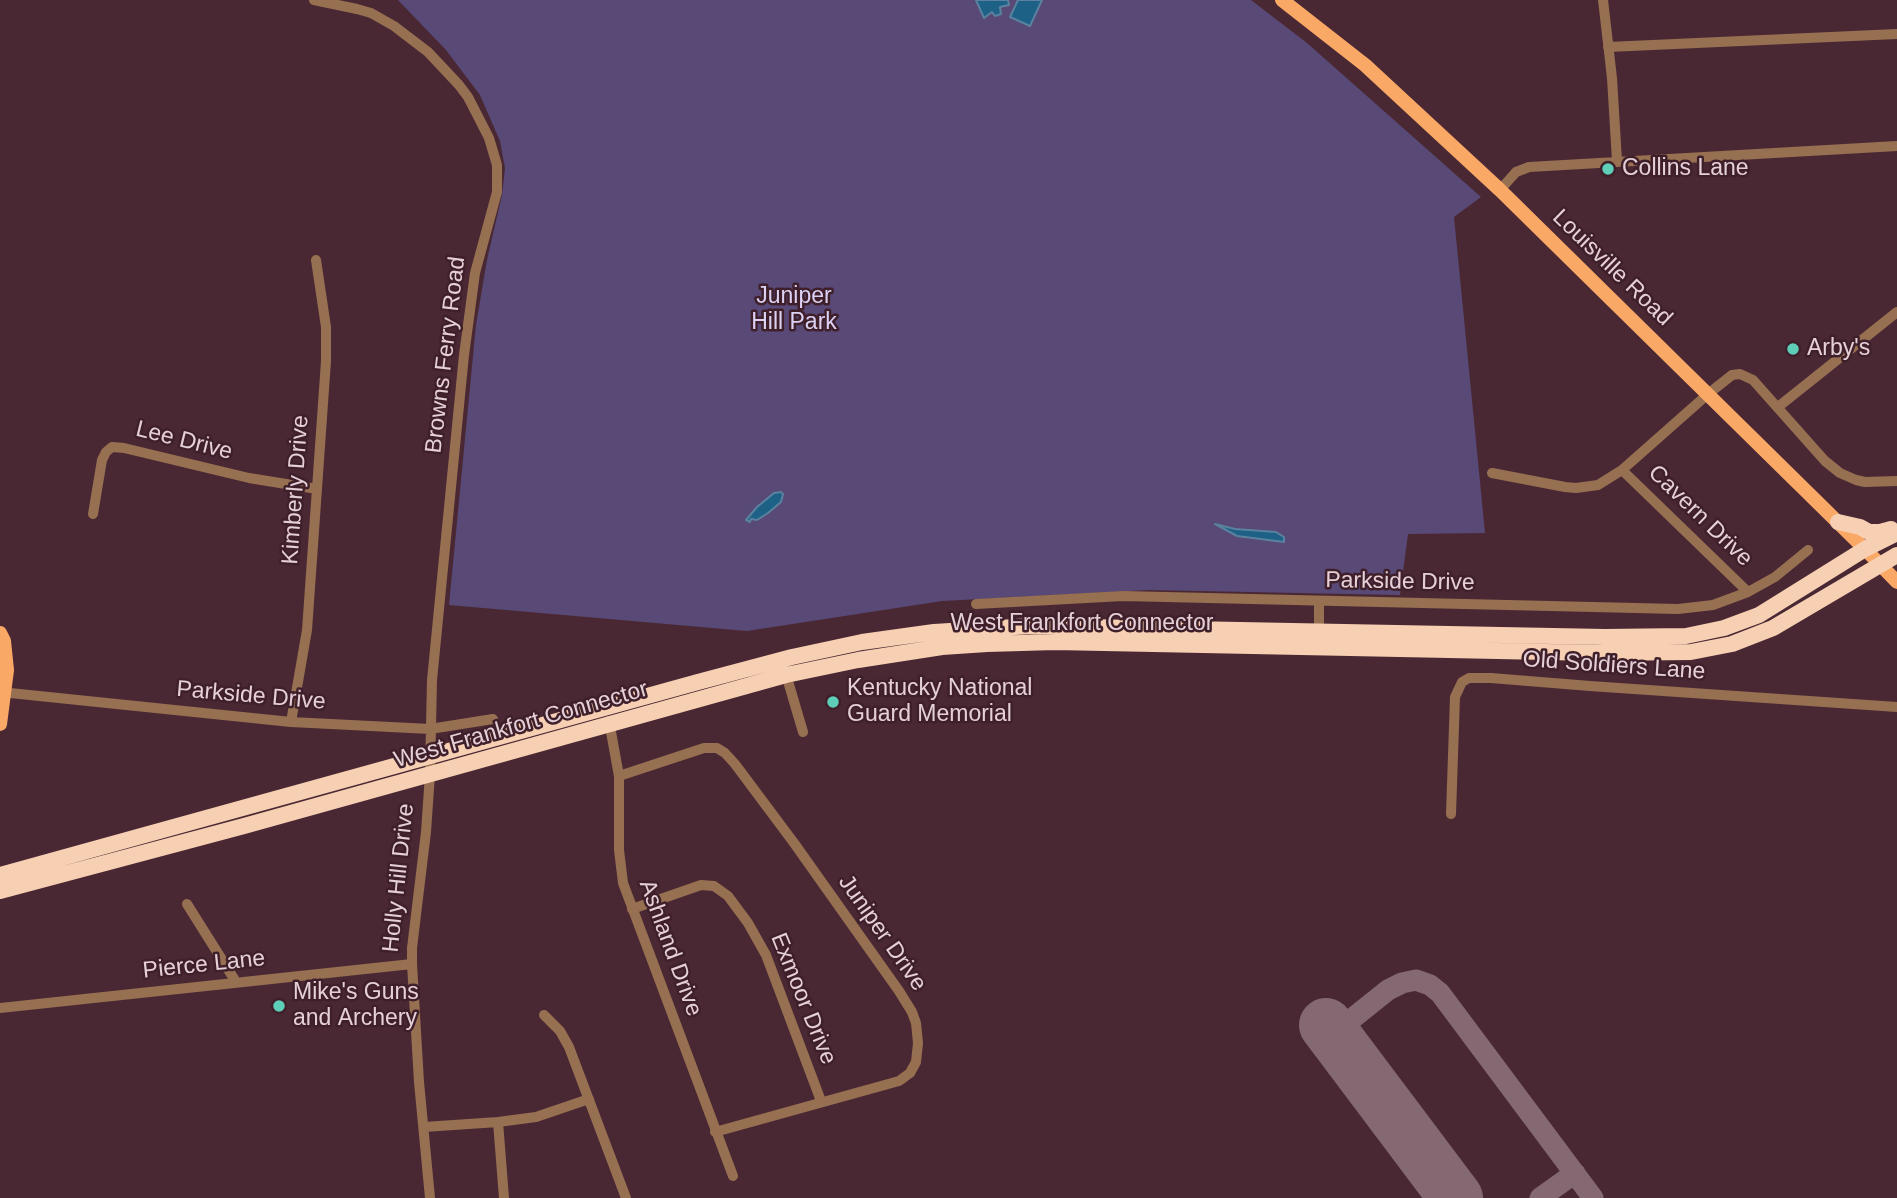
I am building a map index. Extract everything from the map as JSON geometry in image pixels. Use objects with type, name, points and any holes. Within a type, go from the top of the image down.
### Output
[{"type":"highway","points":[[1838,522],[1869,532],[1897,531]]},
{"type":"highway","name":"West Frankfort Connector","points":[[1319,639],[1646,638],[1705,633],[1759,615],[1897,531]]},
{"type":"highway","name":"West Frankfort Connector","points":[[0,891],[610,724],[785,667],[886,638],[982,628],[1067,626],[1674,654],[1743,640],[1773,628],[1897,555]]},
{"type":"highway","name":"West Frankfort Connector","points":[[0,875],[605,708],[785,667]]},
{"type":"main road","name":"Louisville Road","points":[[1282,0],[1365,65],[1500,190],[1897,582]]},
{"type":"main road","points":[[0,633],[4,641],[7,670],[0,724]]},
{"type":"street","name":"Browns Ferry Road","points":[[314,0],[371,13],[394,26],[428,52],[468,97],[489,138],[497,165],[497,192],[474,273],[464,355],[439,596],[430,729]]},
{"type":"street","points":[[1603,0],[1615,112],[1617,161]]},
{"type":"street","points":[[1608,47],[1897,34]]},
{"type":"street","points":[[1500,190],[1516,172],[1529,167],[1897,146]]},
{"type":"street","name":"Kimberly Drive","points":[[291,722],[307,630],[327,344],[316,260]]},
{"type":"street","points":[[1778,407],[1897,312]]},
{"type":"street","points":[[1492,473],[1576,488],[1598,485],[1622,470],[1732,375],[1740,374],[1753,380],[1825,461],[1840,473],[1865,482],[1897,481]]},
{"type":"street","name":"Lee Drive","points":[[93,514],[102,460],[112,447],[249,478],[317,489]]},
{"type":"street","name":"Cavern Drive","points":[[1622,470],[1748,592]]},
{"type":"street","name":"Parkside Drive","points":[[976,604],[1123,596],[1678,609],[1713,604],[1748,592],[1775,577],[1808,550]]},
{"type":"street","points":[[1319,601],[1319,639]]},
{"type":"street","points":[[785,667],[803,732]]},
{"type":"street","name":"Old Soldiers Lane","points":[[1451,814],[1455,697],[1462,682],[1469,678],[1897,707]]},
{"type":"street","name":"Parkside Drive","points":[[3,692],[291,722],[430,729],[493,719]]},
{"type":"street","name":"Ashland Drive","points":[[605,708],[619,776],[620,869],[632,909],[733,1176]]},
{"type":"street","name":"Holly Hill Drive","points":[[430,729],[426,832],[412,964],[430,1198]]},
{"type":"street","name":"Juniper Drive","points":[[619,776],[704,748],[725,753],[794,843],[906,1001],[918,1033],[917,1058],[910,1073],[899,1081],[715,1132]]},
{"type":"street","name":"Exmoor Drive","points":[[632,909],[701,885],[713,886],[728,896],[748,923],[766,955],[821,1101]]},
{"type":"street","points":[[187,904],[236,982]]},
{"type":"street","name":"Pierce Lane","points":[[0,1008],[412,964]]},
{"type":"street","points":[[544,1015],[566,1040],[626,1198]]},
{"type":"street","points":[[424,1127],[498,1122],[536,1116],[589,1099]]},
{"type":"street","points":[[498,1122],[504,1198]]},
{"type":"green space","name":"Juniper Hill Park","points":[[398,0],[1251,0],[1307,43],[1481,197],[1454,217],[1485,533],[1408,534],[1400,595],[1149,590],[942,601],[747,631],[449,605],[476,325],[505,168],[500,141],[480,95],[446,50]]},
{"type":"water","points":[[976,0],[1008,0],[1009,5],[1000,7],[1001,14],[995,16],[992,12],[984,18]]},
{"type":"water","points":[[1018,0],[1042,0],[1030,26],[1010,17]]},
{"type":"water","points":[[781,492],[781,502],[768,513],[757,520],[746,520],[774,493]]},
{"type":"water","points":[[1215,524],[1235,529],[1276,532],[1284,537],[1284,542],[1237,536]]},
{"type":"taxiway","points":[[1333,1034],[1388,990],[1416,980],[1430,985],[1440,993],[1593,1198]]},
{"type":"taxiway","points":[[1540,1198],[1575,1173]]},
{"type":"runway","points":[[1326,1025],[1456,1198]]},
{"type":"place","name":"Collins Lane","points":[[1608,169]]},
{"type":"place","name":"Arby's","points":[[1793,349]]},
{"type":"place","name":"Kentucky National Guard Memorial","points":[[833,702]]},
{"type":"place","name":"Mike's Guns and Archery","points":[[279,1006]]}]
